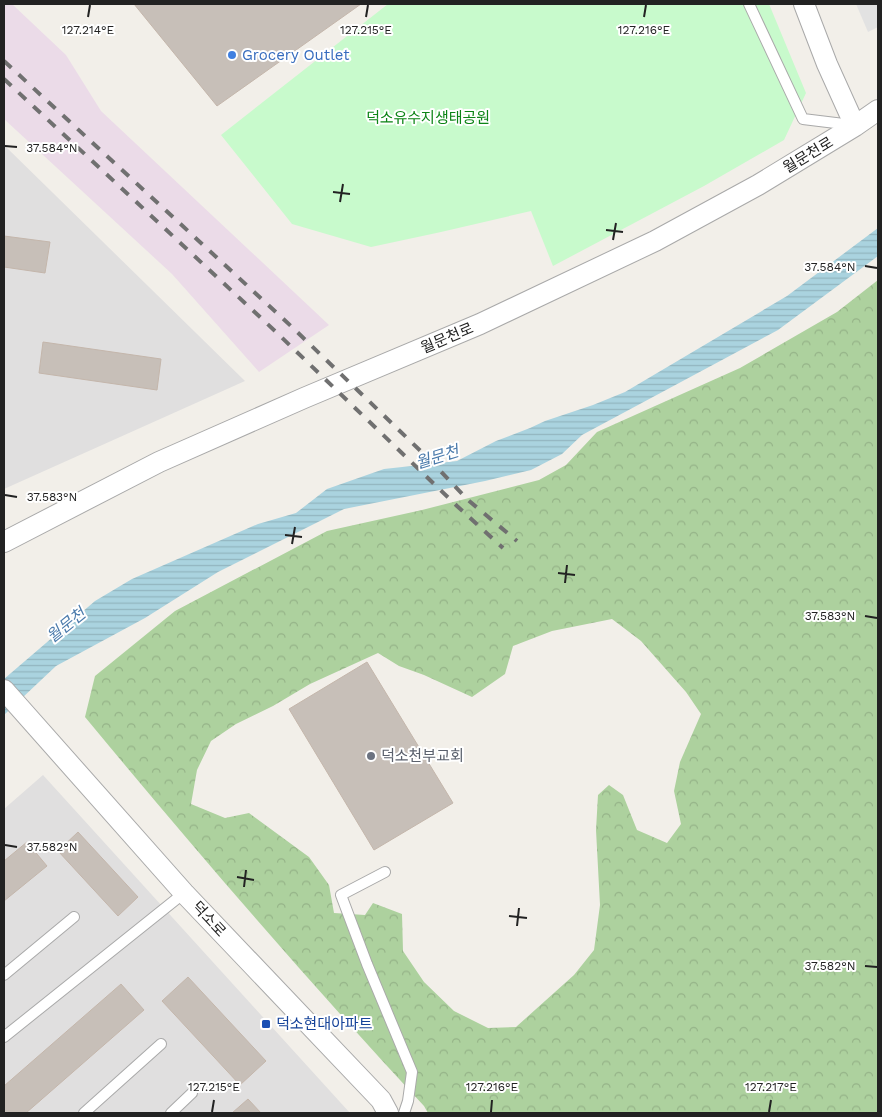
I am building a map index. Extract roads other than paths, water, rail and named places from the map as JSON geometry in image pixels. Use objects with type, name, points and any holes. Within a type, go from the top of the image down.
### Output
[{"type":"street","points":[[804,4],[827,64],[855,126]]},
{"type":"street","name":"월문천로","points":[[4,542],[159,462],[304,398],[480,324],[654,241],[758,185],[878,110]]},
{"type":"street","name":"덕소로","points":[[4,690],[184,893],[381,1100],[388,1113]]},
{"type":"lane","points":[[749,4],[803,119],[855,126]]},
{"type":"lane","points":[[385,872],[341,895],[367,964],[412,1072],[408,1101],[404,1113]]},
{"type":"lane","points":[[4,1037],[184,893]]},
{"type":"lane","points":[[4,975],[74,917]]},
{"type":"lane","points":[[84,1113],[161,1044]]},
{"type":"lane","points":[[171,1113],[192,1093]]},
{"type":"water","points":[[878,228],[878,256],[778,330],[582,435],[562,454],[531,470],[344,509],[218,572],[145,618],[56,666],[4,715],[4,679],[95,601],[132,579],[258,524],[296,513],[327,489],[384,469],[457,461],[496,441],[625,392],[787,296]]},
{"type":"railway","points":[[4,61],[292,327],[431,461],[468,500],[517,541]]},
{"type":"railway","points":[[4,79],[275,331],[503,548]]},
{"type":"place","name":"Grocery Outlet","points":[[232,55]]},
{"type":"place","name":"덕소천부교회","points":[[371,756]]},
{"type":"place","name":"덕소현대아파트","points":[[266,1024]]},
{"type":"park label","name":"덕소유수지생태공원","points":[[428,118]]},
{"type":"water label","name":"월문천","points":[[437,457]]},
{"type":"water label","name":"월문천","points":[[66,625]]}]
